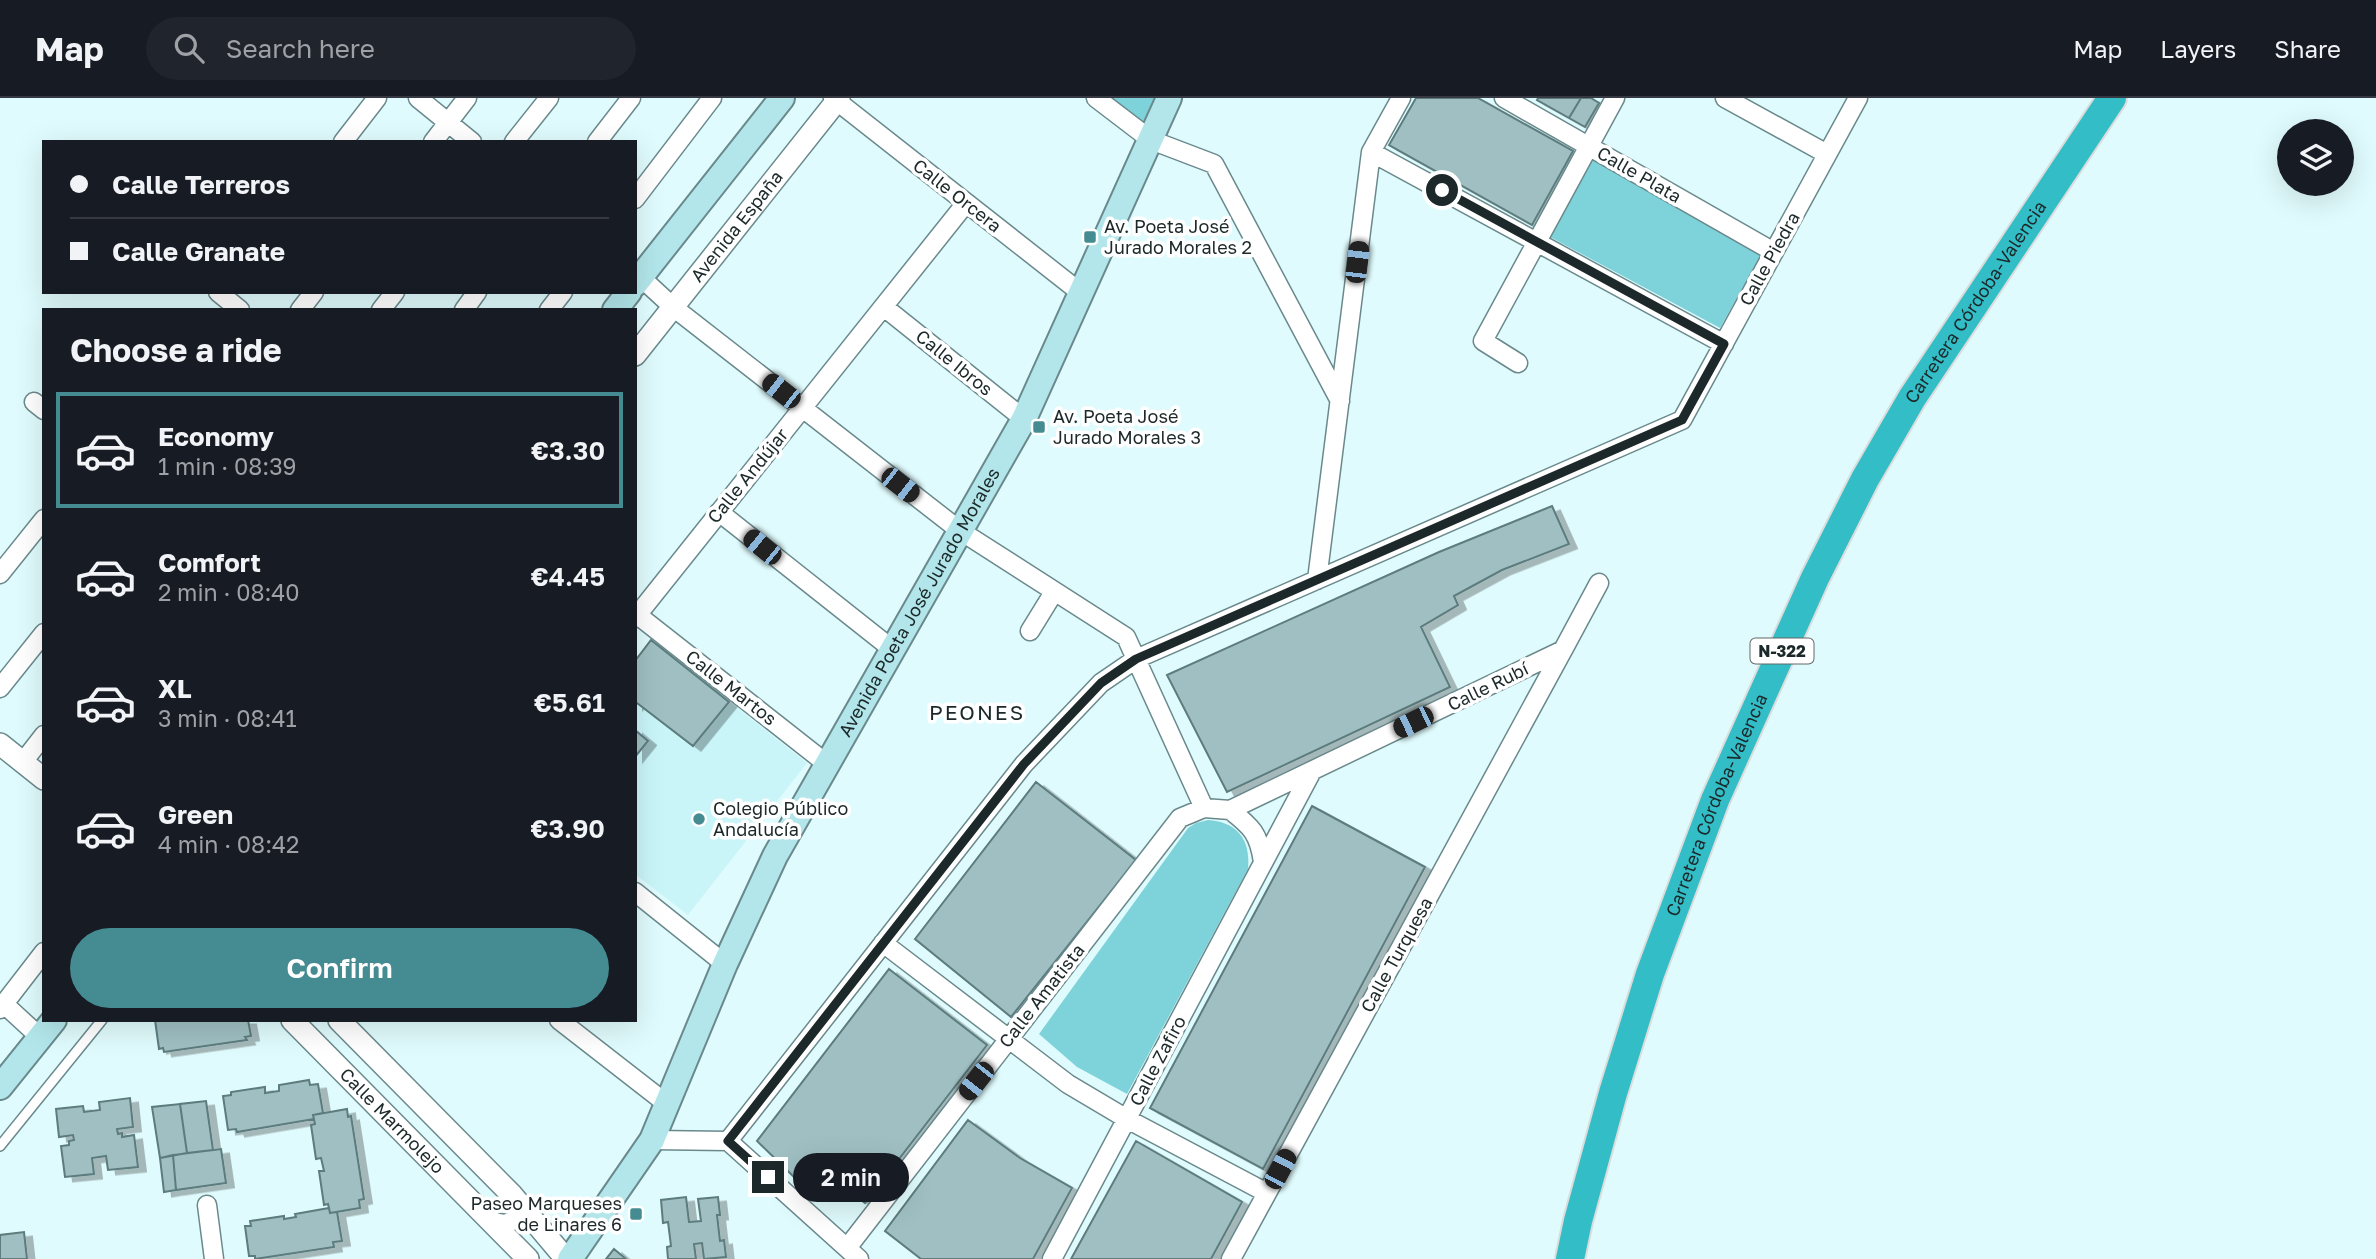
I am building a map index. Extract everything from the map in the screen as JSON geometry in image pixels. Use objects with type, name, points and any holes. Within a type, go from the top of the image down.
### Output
[{"type":"highway","name":"Carretera Córdoba-Valencia","points":[[1570,1259],[1613,1093],[1650,974],[1714,800],[1815,578],[1865,478],[1912,398],[2112,98]]},
{"type":"main road","points":[[637,279],[782,98]]},
{"type":"main road","name":"Avenida Poeta José Jurado Morales","points":[[568,1259],[652,1140],[725,964],[775,856],[1024,419],[1169,98]]},
{"type":"main road","points":[[0,1087],[47,1029]]},
{"type":"street","points":[[345,140],[377,98]]},
{"type":"street","points":[[418,98],[470,140]]},
{"type":"street","points":[[434,140],[467,98]]},
{"type":"street","points":[[516,140],[548,98]]},
{"type":"street","points":[[599,140],[631,98]]},
{"type":"street","points":[[637,196],[712,98]]},
{"type":"street","points":[[1096,98],[1151,140],[1214,164],[1340,401]]},
{"type":"street","points":[[728,1141],[1024,764],[1101,683],[1136,659],[1317,580],[1371,152],[1401,98]]},
{"type":"street","name":"Calle Plata","points":[[1504,98],[1774,252]]},
{"type":"street","points":[[1518,363],[1483,341],[1615,98]]},
{"type":"street","points":[[1725,98],[1827,154]]},
{"type":"street","name":"Calle Piedra","points":[[1317,580],[1682,420],[1858,98]]},
{"type":"street","name":"Calle Orcera","points":[[836,99],[1081,293]]},
{"type":"street","name":"Avenida España","points":[[637,352],[836,99]]},
{"type":"street","points":[[1371,152],[1724,344]]},
{"type":"street","name":"Calle Andújar","points":[[637,614],[966,203]]},
{"type":"street","points":[[637,282],[673,307],[959,530],[1126,638],[1204,808],[1230,810],[1251,826],[1260,842],[1263,862]]},
{"type":"street","points":[[222,294],[238,308]]},
{"type":"street","points":[[302,308],[312,294]]},
{"type":"street","points":[[383,308],[393,294]]},
{"type":"street","points":[[551,308],[561,294]]},
{"type":"street","name":"Calle Ibros","points":[[884,307],[1024,419]]},
{"type":"street","points":[[719,512],[892,649]]},
{"type":"street","points":[[0,574],[42,522]]},
{"type":"street","points":[[1563,650],[1599,583]]},
{"type":"street","points":[[1030,631],[1054,592]]},
{"type":"street","name":"Calle Martos","points":[[637,616],[827,764]]},
{"type":"street","points":[[0,688],[42,636]]},
{"type":"street","name":"Calle Rubí","points":[[1230,810],[1563,650]]},
{"type":"street","name":"Calle Turquesa","points":[[1231,1259],[1563,650]]},
{"type":"street","points":[[23,762],[42,738]]},
{"type":"street","points":[[0,744],[42,777]]},
{"type":"street","name":"Calle Zafiro","points":[[1052,1259],[1312,771]]},
{"type":"street","name":"Calle Amatista","points":[[853,1253],[1009,1039],[1180,818],[1204,808]]},
{"type":"street","points":[[637,894],[725,964]]},
{"type":"street","points":[[883,943],[1068,1084],[1127,1119],[1267,1193]]},
{"type":"street","points":[[42,955],[2,1007],[47,1029]]},
{"type":"street","name":"Calle Marmolejo","points":[[294,1022],[528,1259]]},
{"type":"street","name":"Calle Marmolejo","points":[[341,1022],[517,1202],[568,1259]]},
{"type":"street","points":[[562,1022],[667,1104]]},
{"type":"street","points":[[652,1140],[728,1141],[853,1253]]},
{"type":"street","points":[[491,1222],[505,1224],[517,1219],[517,1202]]},
{"type":"street","points":[[207,1205],[214,1259]]},
{"type":"lane","points":[[0,1146],[101,1022]]},
{"type":"shaded area","points":[[1106,98],[1156,98],[1144,127]]},
{"type":"shaded area","points":[[1593,159],[1761,255],[1720,328],[1550,237]]},
{"type":"shaded area","name":"Colegio Público Andalucía","points":[[651,640],[807,763],[688,915],[637,876],[637,658]]},
{"type":"shaded area","points":[[1208,820],[1227,824],[1240,834],[1247,849],[1248,869],[1127,1094],[1077,1067],[1039,1034],[1188,828]]},
{"type":"building","points":[[1416,98],[1478,98],[1573,151],[1532,225],[1389,145]]},
{"type":"building","points":[[1581,98],[1569,118],[1537,100]]},
{"type":"building","points":[[1581,98],[1591,98],[1599,103],[1585,127],[1569,118]]},
{"type":"building","points":[[1552,506],[1569,544],[1502,570],[1454,596],[1458,605],[1421,627],[1450,687],[1227,792],[1167,675],[1439,552]]},
{"type":"building","points":[[651,640],[729,702],[693,746],[637,703],[637,658]]},
{"type":"building","points":[[637,732],[648,741],[637,755]]},
{"type":"building","points":[[1036,782],[1136,860],[1011,1017],[915,939]]},
{"type":"building","points":[[1312,806],[1425,867],[1263,1169],[1150,1108]]},
{"type":"building","points":[[889,969],[987,1045],[865,1203],[811,1161],[797,1180],[757,1141]]},
{"type":"building","points":[[155,1022],[248,1022],[251,1036],[245,1037],[247,1040],[164,1052],[163,1048],[159,1049]]},
{"type":"building","points":[[309,1080],[310,1085],[318,1084],[323,1113],[313,1115],[314,1119],[237,1132],[236,1129],[228,1130],[223,1096],[231,1095],[231,1092],[265,1087],[265,1093],[279,1091],[279,1085]]},
{"type":"building","points":[[130,1098],[133,1127],[117,1129],[118,1134],[122,1133],[122,1137],[134,1135],[138,1167],[108,1170],[106,1156],[92,1158],[94,1174],[65,1177],[61,1146],[69,1145],[69,1141],[74,1140],[73,1135],[59,1137],[56,1109],[83,1106],[84,1112],[100,1110],[99,1102]]},
{"type":"building","points":[[206,1101],[213,1150],[187,1153],[180,1104]]},
{"type":"building","points":[[180,1104],[187,1153],[160,1158],[152,1107]]},
{"type":"building","points":[[347,1109],[348,1117],[351,1116],[364,1199],[359,1200],[360,1208],[330,1213],[328,1204],[324,1205],[319,1171],[324,1171],[321,1158],[316,1159],[311,1125],[315,1124],[313,1115]]},
{"type":"building","points":[[968,1120],[1020,1158],[1072,1188],[1033,1259],[921,1259],[885,1231]]},
{"type":"building","points":[[1136,1141],[1242,1202],[1211,1259],[1071,1259]]},
{"type":"building","points":[[221,1149],[226,1183],[176,1190],[173,1155]]},
{"type":"building","points":[[173,1155],[176,1190],[164,1192],[160,1158]]},
{"type":"building","points":[[686,1197],[689,1222],[701,1221],[698,1199],[718,1197],[720,1241],[724,1240],[726,1257],[704,1259],[702,1243],[694,1244],[696,1259],[668,1259],[667,1247],[671,1246],[668,1222],[663,1223],[661,1200]]},
{"type":"building","points":[[329,1208],[330,1213],[337,1212],[342,1241],[333,1242],[334,1247],[255,1259],[255,1256],[249,1256],[245,1226],[251,1226],[250,1221],[284,1216],[284,1219],[296,1217],[295,1214]]},
{"type":"building","points":[[24,1232],[27,1259],[0,1259],[0,1235]]},
{"type":"building","points":[[614,1249],[626,1259],[606,1259]]},
{"type":"place","name":"Av. Poeta José Jurado Morales 2","points":[[1090,237]]},
{"type":"place","name":"Av. Poeta José Jurado Morales 3","points":[[1039,427]]},
{"type":"place","name":"Colegio Público Andalucía","points":[[699,819]]},
{"type":"place","name":"Paseo Marqueses de Linares 6","points":[[636,1214]]},
{"type":"district","name":"PEONES","points":[[977,713]]},
{"type":"route","points":[[768,1177],[728,1141],[1024,764],[1101,683],[1136,659],[1682,420],[1724,344],[1442,190]]}]
